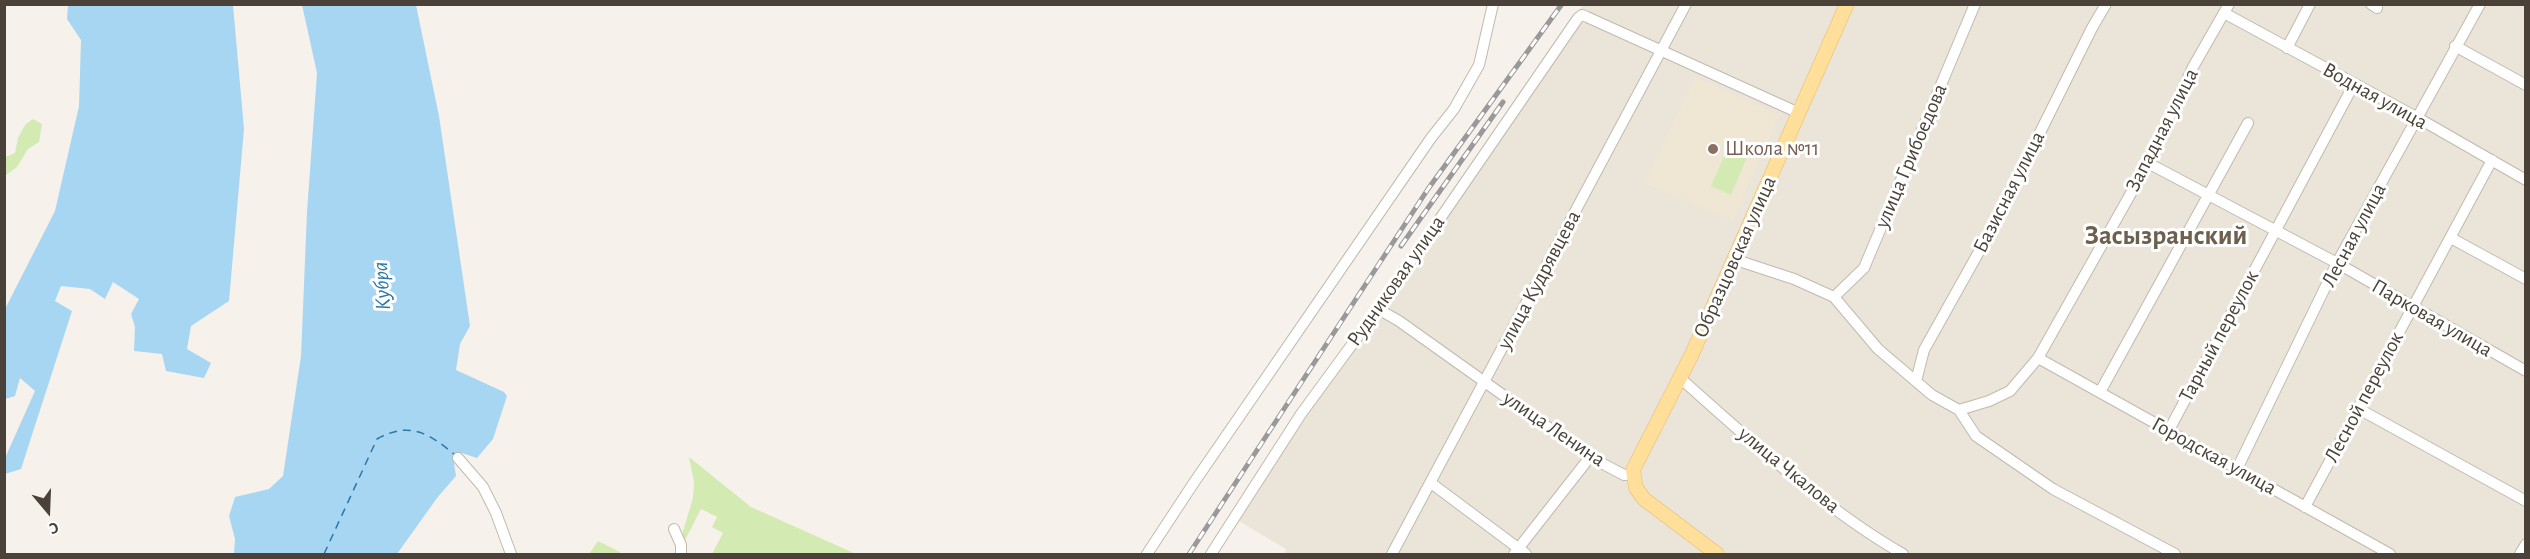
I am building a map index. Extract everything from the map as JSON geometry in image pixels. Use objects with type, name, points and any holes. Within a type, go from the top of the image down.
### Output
[{"type":"main road","name":"Образцовская улица","points":[[1633,474],[1639,455],[1680,378],[1847,4]]},
{"type":"main road","name":"улица Ленина","points":[[1633,474],[1636,488],[1644,499],[1717,555]]},
{"type":"street","points":[[1147,555],[1193,484],[1454,108],[1479,65],[1493,4]]},
{"type":"street","name":"улица Кудрявцева","points":[[1392,555],[1686,4]]},
{"type":"street","name":"улица Грибоедова","points":[[1834,297],[1864,268],[1975,4]]},
{"type":"street","name":"Базисная улица","points":[[1916,381],[1924,351],[1995,223],[2106,4]]},
{"type":"street","points":[[2287,48],[2310,4]]},
{"type":"street","name":"Лесная улица","points":[[2237,469],[2337,263],[2480,4]]},
{"type":"street","name":"Водная улица","points":[[2226,9],[2287,48],[2418,118],[2526,180]]},
{"type":"street","name":"Западная улица","points":[[1959,410],[2000,397],[2010,391],[2038,358],[2148,163],[2193,67],[2226,9]]},
{"type":"street","name":"Рудниковая улица","points":[[1211,555],[1301,414],[1378,309],[1578,18],[1582,15],[1587,17],[1662,52]]},
{"type":"street","points":[[2456,46],[2526,85]]},
{"type":"street","points":[[1662,52],[1799,113]]},
{"type":"street","name":"Тарный переулок","points":[[2169,430],[2354,84]]},
{"type":"street","points":[[2100,392],[2248,123]]},
{"type":"street","name":"Лесной переулок","points":[[2305,507],[2492,160]]},
{"type":"street","name":"Парковая улица","points":[[2148,163],[2337,263],[2526,371]]},
{"type":"street","points":[[2451,238],[2526,279]]},
{"type":"street","points":[[1733,259],[1794,279],[1834,297],[1878,349],[1932,394],[1959,410],[1976,436],[2053,489],[2175,555]]},
{"type":"street","name":"улица Ленина","points":[[1378,309],[1399,321],[1590,457],[1624,475],[1633,474]]},
{"type":"street","name":"Городская улица","points":[[2038,358],[2390,555]]},
{"type":"street","name":"улица Чкалова","points":[[1680,378],[1767,455],[1855,523],[1903,555]]},
{"type":"street","points":[[2359,409],[2526,501]]},
{"type":"street","points":[[1431,483],[1519,553],[1590,457]]},
{"type":"street","points":[[458,458],[483,488],[496,513],[511,555]]},
{"type":"street","points":[[674,529],[681,545],[681,555]]},
{"type":"street","points":[[2520,555],[2526,544]]},
{"type":"shaded area","points":[[1583,5],[2525,5],[2525,554],[1284,554],[1286,549],[1237,520]]},
{"type":"shaded area","name":"Школа №11","points":[[1695,77],[1780,115],[1733,221],[1644,183]]},
{"type":"green space","points":[[33,119],[42,124],[39,142],[28,149],[17,167],[5,176],[5,157],[15,153],[18,138],[25,125]]},
{"type":"green space","points":[[1728,148],[1747,157],[1731,195],[1711,186]]},
{"type":"green space","points":[[689,457],[751,507],[856,554],[712,554],[723,533],[712,527],[717,517],[701,509],[684,542],[681,538],[693,498],[694,482]]},
{"type":"green space","points":[[598,541],[620,552],[619,554],[589,554]]},
{"type":"water","points":[[68,5],[233,5],[244,129],[229,301],[191,326],[187,349],[211,363],[204,378],[166,371],[162,354],[134,351],[135,327],[131,314],[139,299],[113,282],[105,299],[90,289],[61,286],[55,301],[72,311],[21,469],[5,474],[5,458],[35,391],[20,378],[15,396],[5,399],[5,309],[55,211],[79,106],[81,40],[67,19]]},
{"type":"water","name":"Кубра","points":[[302,5],[416,5],[439,116],[470,326],[460,344],[456,370],[504,392],[507,396],[493,439],[477,458],[462,453],[454,463],[456,476],[437,498],[397,554],[234,554],[235,539],[229,516],[235,497],[269,489],[283,476],[301,356],[307,212],[317,73]]},
{"type":"ferry route","points":[[324,554],[377,439],[388,434],[409,430],[427,436],[455,455]]},
{"type":"railway","points":[[1189,554],[1428,189],[1562,4]]},
{"type":"railway","points":[[1401,246],[1503,102]]},
{"type":"place","name":"Школа №11","points":[[1713,149]]},
{"type":"district","name":"Засызранский","points":[[2166,236]]}]
